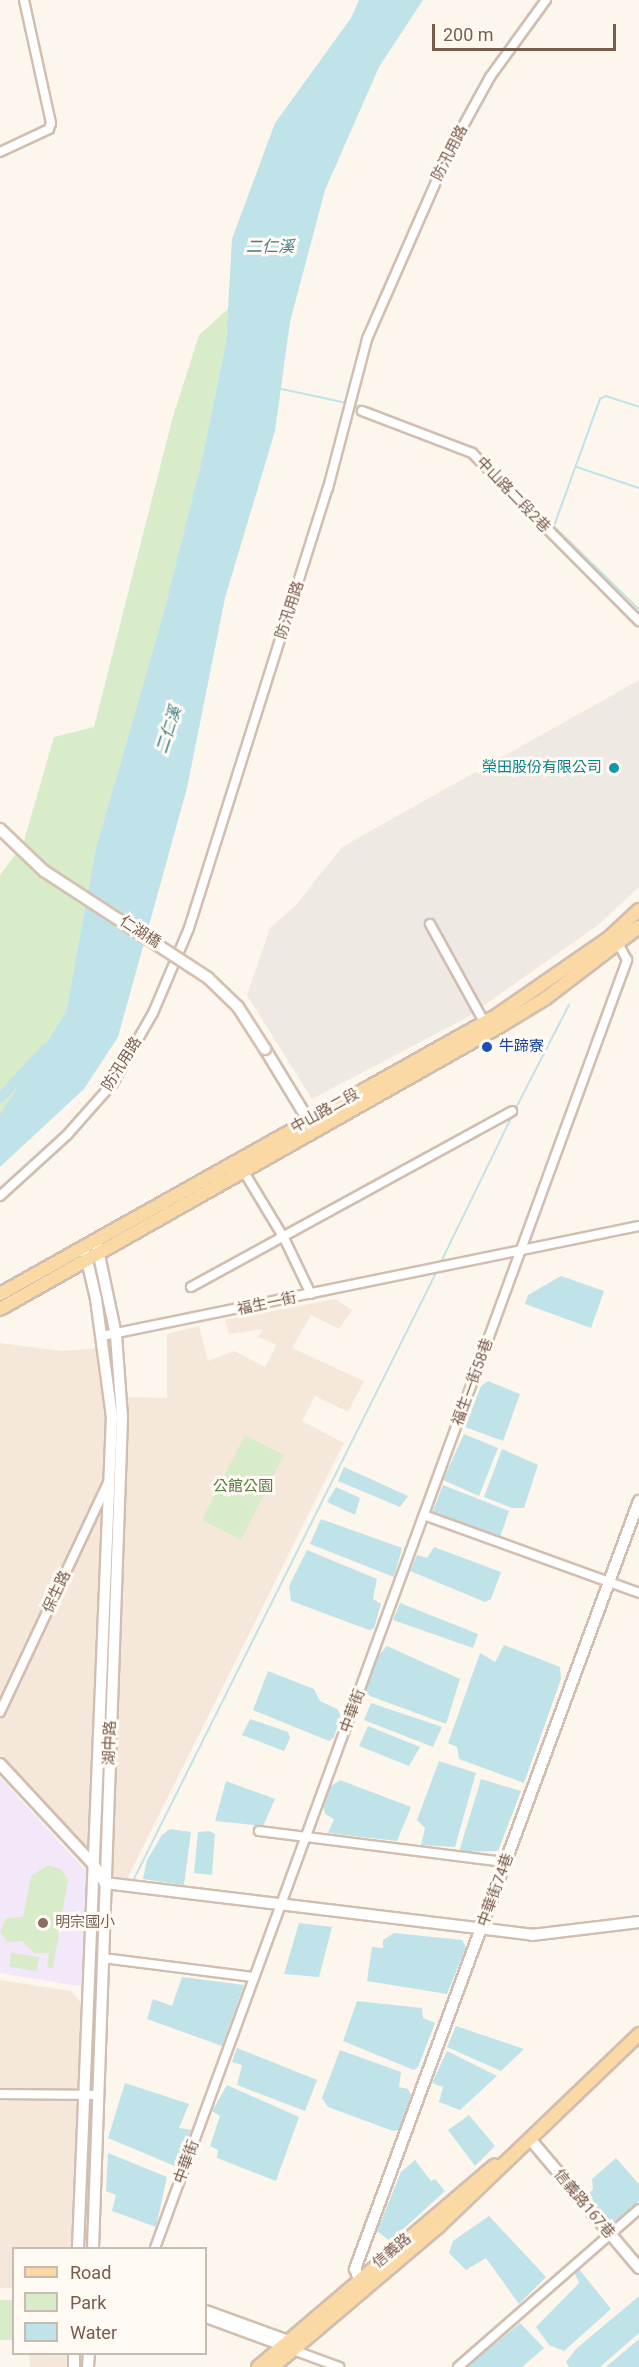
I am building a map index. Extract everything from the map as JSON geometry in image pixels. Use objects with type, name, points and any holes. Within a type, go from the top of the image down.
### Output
[{"type":"main road","name":"中山路二段","points":[[0,1309],[87,1253],[309,1120],[484,1022],[544,985],[639,910]]},
{"type":"main road","name":"中山路二段","points":[[99,1246],[244,1172],[511,1019],[619,945],[639,927]]},
{"type":"main road","name":"中山路二段","points":[[0,1294],[87,1253]]},
{"type":"main road","name":"信義路","points":[[258,2367],[361,2284],[480,2176],[530,2139],[639,2034]]},
{"type":"main road","name":"信義路","points":[[273,2367],[286,2344]]},
{"type":"street","points":[[0,152],[49,129],[51,123],[24,0]]},
{"type":"street","name":"防汛用路","points":[[0,1196],[67,1135],[113,1083],[153,1013],[200,894],[328,488],[367,339],[451,148],[490,76],[546,0]]},
{"type":"street","name":"中山路二段2巷","points":[[362,411],[472,453],[639,621]]},
{"type":"street","name":"仁湖橋","points":[[0,829],[44,871],[208,978],[238,1007],[265,1049],[300,1112],[309,1120],[316,1132]]},
{"type":"street","points":[[430,924],[484,1022]]},
{"type":"street","name":"福生一街58巷","points":[[424,1515],[627,960],[619,945]]},
{"type":"street","points":[[192,1287],[512,1111]]},
{"type":"street","points":[[244,1172],[284,1238],[311,1294]]},
{"type":"street","points":[[522,1250],[639,1226]]},
{"type":"street","name":"湖中路","points":[[78,2247],[94,1865],[114,1479],[122,1417],[116,1335],[99,1246]]},
{"type":"street","name":"福生一街","points":[[102,1336],[116,1335],[522,1250]]},
{"type":"street","name":"湖中路","points":[[87,1253],[102,1336],[112,1417],[114,1479],[103,1958],[93,2247]]},
{"type":"street","name":"保生路","points":[[0,1712],[114,1479]]},
{"type":"street","name":"中華街74巷","points":[[361,2284],[356,2269],[639,1501]]},
{"type":"street","points":[[424,1515],[639,1593]]},
{"type":"street","name":"中華街","points":[[155,2247],[424,1515]]},
{"type":"street","points":[[0,1764],[94,1865],[105,1883],[280,1906],[544,1935],[639,1922]]},
{"type":"street","points":[[259,1831],[506,1862]]},
{"type":"street","points":[[103,1958],[253,1977]]},
{"type":"street","points":[[0,2094],[84,2098],[98,2095]]},
{"type":"street","name":"信義路167巷","points":[[530,2139],[639,2268]]},
{"type":"street","points":[[458,2367],[639,2209]]},
{"type":"street","points":[[207,2310],[339,2367]]},
{"type":"street","points":[[207,2318],[286,2344]]},
{"type":"shaded area","points":[[639,680],[639,887],[598,925],[466,1018],[312,1099],[247,995],[270,928],[295,906],[342,847]]},
{"type":"shaded area","points":[[335,1299],[352,1310],[339,1329],[311,1315],[292,1348],[364,1381],[348,1412],[315,1396],[302,1421],[344,1443],[126,1881],[115,1878],[0,1757],[0,1343],[63,1351],[122,1346],[127,1397],[167,1398],[167,1334],[199,1326],[208,1361],[234,1351],[265,1367],[277,1345],[258,1337],[263,1329],[229,1334],[225,1320]]},
{"type":"shaded area","name":"明宗國小","points":[[0,1777],[88,1873],[83,1982],[79,1986],[0,1973]]},
{"type":"shaded area","points":[[0,1980],[71,1991],[81,2003],[72,2247],[12,2247],[12,2288],[0,2288]]},
{"type":"shaded area","points":[[29,2355],[67,2355],[67,2367],[30,2367]]},
{"type":"green space","points":[[228,309],[226,342],[202,459],[162,619],[96,847],[66,1012],[0,1114],[0,875],[23,844],[54,737],[94,727],[172,420],[199,335]]},
{"type":"green space","name":"公館公園","points":[[245,1435],[284,1455],[241,1540],[202,1520]]},
{"type":"green space","points":[[48,1865],[61,1869],[68,1880],[53,1968],[47,1967],[49,1953],[34,1953],[22,1941],[8,1942],[0,1932],[6,1918],[23,1917],[31,1876]]},
{"type":"green space","points":[[11,1953],[39,1957],[37,1971],[9,1967]]},
{"type":"green space","points":[[0,2300],[12,2300],[12,2340],[0,2340]]},
{"type":"water","name":"二仁溪","points":[[359,0],[423,0],[379,67],[325,190],[290,322],[275,431],[225,598],[187,788],[118,1037],[84,1089],[0,1167],[0,1114],[66,1012],[96,847],[162,619],[202,459],[226,342],[232,239],[275,123],[351,18]]},
{"type":"water","points":[[561,1276],[604,1291],[591,1328],[525,1304],[528,1295]]},
{"type":"water","points":[[488,1381],[520,1394],[503,1441],[465,1427],[481,1386]]},
{"type":"water","points":[[464,1434],[498,1448],[479,1496],[443,1480]]},
{"type":"water","points":[[502,1449],[538,1465],[524,1508],[512,1508],[484,1497]]},
{"type":"water","points":[[344,1467],[408,1496],[400,1507],[338,1481]]},
{"type":"water","points":[[443,1485],[509,1511],[500,1537],[432,1513]]},
{"type":"water","points":[[336,1487],[360,1498],[355,1515],[327,1502]]},
{"type":"water","points":[[321,1519],[402,1548],[394,1577],[310,1544]]},
{"type":"water","points":[[434,1547],[501,1572],[491,1599],[485,1602],[410,1571],[417,1555],[427,1558]]},
{"type":"water","points":[[307,1550],[377,1579],[373,1599],[381,1604],[374,1628],[369,1630],[291,1601],[289,1586]]},
{"type":"water","points":[[400,1603],[478,1634],[473,1648],[393,1620]]},
{"type":"water","points":[[504,1645],[560,1667],[561,1679],[524,1783],[459,1759],[457,1747],[448,1743],[480,1653],[495,1662]]},
{"type":"water","points":[[387,1646],[460,1679],[446,1724],[370,1696],[365,1690],[377,1657]]},
{"type":"water","points":[[268,1671],[314,1689],[320,1701],[337,1709],[341,1715],[334,1737],[329,1741],[253,1710]]},
{"type":"water","points":[[371,1703],[442,1727],[433,1747],[364,1720]]},
{"type":"water","points":[[250,1719],[288,1732],[290,1738],[284,1751],[242,1735]]},
{"type":"water","points":[[368,1726],[420,1747],[409,1766],[359,1746]]},
{"type":"water","points":[[439,1761],[476,1773],[455,1847],[421,1845],[425,1828],[417,1820]]},
{"type":"water","points":[[481,1779],[521,1791],[498,1851],[459,1852]]},
{"type":"water","points":[[340,1780],[411,1807],[397,1841],[328,1833],[334,1819],[325,1814],[323,1805],[330,1787]]},
{"type":"water","points":[[226,1781],[275,1799],[263,1826],[215,1821]]},
{"type":"water","points":[[170,1829],[191,1832],[184,1885],[143,1879],[147,1860],[162,1835]]},
{"type":"water","points":[[209,1831],[215,1834],[212,1875],[194,1873],[198,1832]]},
{"type":"water","points":[[299,1923],[332,1927],[319,1977],[284,1974]]},
{"type":"water","points":[[394,1933],[462,1940],[466,1947],[447,1994],[367,1981],[372,1947],[383,1948],[383,1940]]},
{"type":"water","points":[[182,1977],[244,1985],[222,2046],[147,2019],[153,1999],[172,2006]]},
{"type":"water","points":[[357,2001],[422,2008],[423,2018],[435,2023],[418,2067],[414,2070],[343,2041]]},
{"type":"water","points":[[456,2026],[524,2049],[501,2071],[447,2047]]},
{"type":"water","points":[[237,2048],[317,2080],[305,2111],[237,2085],[242,2065],[232,2062]]},
{"type":"water","points":[[340,2050],[401,2072],[399,2087],[408,2089],[411,2095],[399,2130],[393,2131],[328,2107],[322,2098]]},
{"type":"water","points":[[447,2051],[497,2076],[460,2110],[439,2102],[443,2087],[432,2083]]},
{"type":"water","points":[[125,2083],[189,2104],[179,2128],[191,2130],[177,2167],[108,2138]]},
{"type":"water","points":[[227,2085],[299,2117],[276,2181],[217,2158],[218,2150],[210,2146],[220,2116],[212,2111]]},
{"type":"water","points":[[469,2115],[495,2146],[475,2166],[448,2130]]},
{"type":"water","points":[[108,2153],[167,2177],[156,2227],[112,2211],[116,2195],[106,2191]]},
{"type":"water","points":[[616,2158],[639,2184],[639,2201],[610,2226],[586,2197],[593,2189],[592,2179]]},
{"type":"water","points":[[415,2160],[431,2181],[435,2179],[445,2191],[390,2241],[377,2231],[401,2172]]},
{"type":"water","points":[[489,2216],[546,2277],[519,2304],[486,2258],[466,2270],[449,2253],[453,2241]]},
{"type":"water","points":[[579,2269],[611,2309],[564,2351],[549,2345],[536,2327],[579,2283],[575,2274]]},
{"type":"water","points":[[639,2296],[639,2333],[600,2367],[569,2367],[566,2362],[576,2349]]},
{"type":"water","points":[[520,2323],[544,2348],[522,2367],[467,2367]]},
{"type":"water","points":[[639,2339],[639,2367],[606,2367]]},
{"type":"waterway","points":[[282,389],[347,403]]},
{"type":"waterway","points":[[553,529],[600,399],[606,396],[639,407]]},
{"type":"waterway","points":[[352,404],[361,407]]},
{"type":"waterway","points":[[380,414],[473,447],[639,609]]},
{"type":"waterway","points":[[577,467],[639,488]]},
{"type":"waterway","points":[[515,1110],[569,1005]]},
{"type":"waterway","name":"二仁溪","points":[[0,1098],[47,1047]]},
{"type":"waterway","points":[[440,1264],[513,1114]]},
{"type":"waterway","points":[[133,1881],[437,1271]]},
{"type":"place","name":"榮田股份有限公司","points":[[614,768]]},
{"type":"place","name":"牛蹄寮","points":[[487,1047]]},
{"type":"place","name":"明宗國小","points":[[43,1923]]}]
